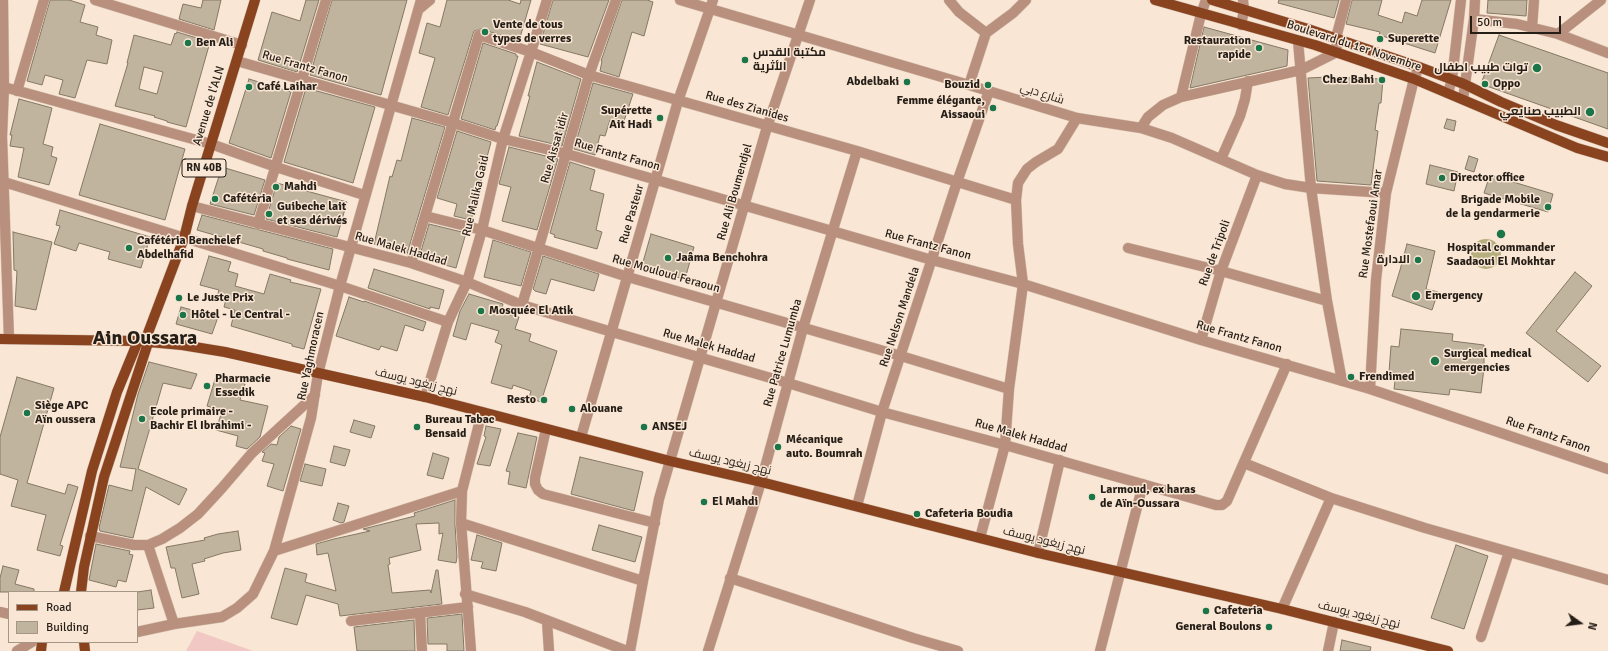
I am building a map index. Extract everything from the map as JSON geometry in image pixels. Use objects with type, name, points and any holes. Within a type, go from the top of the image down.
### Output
[{"type":"main road","name":"Avenue de l'ALN","points":[[145,339],[184,238],[192,206],[255,0]]},
{"type":"main road","name":"Boulevard du 1er Novembre","points":[[1155,0],[1337,52],[1414,79],[1577,148],[1608,157]]},
{"type":"main road","name":"Boulevard du 1er Novembre","points":[[1212,0],[1243,5],[1419,67],[1464,84],[1523,111],[1608,143]]},
{"type":"main road","name":"نهج زيغود يوسف","points":[[4,339],[145,339],[225,352],[424,397],[670,461],[761,482],[1038,553],[1282,609],[1448,651]]},
{"type":"main road","name":"RN 40B","points":[[81,591],[90,536],[104,476],[145,339]]},
{"type":"main road","name":"RN 40B","points":[[64,591],[92,472],[118,392],[145,339]]},
{"type":"street","points":[[3,0],[4,87],[2,137],[4,339]]},
{"type":"street","points":[[17,91],[44,0]]},
{"type":"street","points":[[95,0],[242,45]]},
{"type":"street","points":[[258,224],[326,0]]},
{"type":"street","points":[[419,5],[430,0]]},
{"type":"street","name":"Rue Malika Gaid","points":[[424,397],[448,322],[467,282],[482,230],[502,139],[547,0]]},
{"type":"street","name":"Rue Aissat idir","points":[[522,305],[589,75],[616,0]]},
{"type":"street","name":"شارع دبي","points":[[680,0],[711,5],[799,35],[1077,118],[1141,128],[1172,138],[1257,175],[1286,184],[1311,188],[1386,193]]},
{"type":"street","name":"Rue Ali Boumendjel","points":[[630,651],[654,523],[670,461],[767,127],[810,0]]},
{"type":"street","points":[[949,0],[960,12],[986,33]]},
{"type":"street","points":[[970,85],[986,33],[1013,13],[1026,0]]},
{"type":"street","points":[[1181,97],[1201,14],[1206,0]]},
{"type":"street","points":[[1141,128],[1148,117],[1163,105],[1181,97],[1301,70],[1337,52],[1336,38],[1346,0]]},
{"type":"street","points":[[1448,93],[1452,79],[1461,0]]},
{"type":"street","points":[[1463,99],[1474,20],[1475,0]]},
{"type":"street","points":[[1532,28],[1534,0]]},
{"type":"street","points":[[1558,34],[1601,0]]},
{"type":"street","name":"Rue Yaghmoracen","points":[[138,632],[174,624],[222,617],[238,608],[253,594],[274,551],[312,418],[318,374],[364,195],[392,106],[419,5]]},
{"type":"street","name":"Rue Pasteur","points":[[581,437],[678,101],[711,5]]},
{"type":"street","points":[[1241,25],[1243,5]]},
{"type":"street","points":[[1474,20],[1502,21],[1558,34],[1608,53]]},
{"type":"street","name":"Rue des Zianides","points":[[453,123],[479,35],[531,52],[589,75],[767,127],[857,151],[1016,200]]},
{"type":"street","points":[[1298,41],[1311,188],[1327,301],[1342,381]]},
{"type":"street","name":"Rue Frantz Fanon","points":[[237,61],[453,123],[502,139],[567,154],[832,232],[1023,284],[1201,340],[1370,389],[1608,469]]},
{"type":"street","name":"Rue Mostefaoui Amar","points":[[1370,389],[1376,280],[1386,193],[1414,79],[1419,67]]},
{"type":"street","points":[[1221,159],[1240,116],[1248,81]]},
{"type":"street","points":[[4,87],[211,144],[276,167],[364,195]]},
{"type":"street","name":"Rue Nelson Mandela","points":[[857,506],[882,412],[957,182],[989,91]]},
{"type":"street","points":[[980,538],[1005,445],[1009,389],[1023,284],[1018,244],[1016,200],[1018,184],[1027,169],[1058,149],[1077,118]]},
{"type":"street","points":[[411,263],[453,123]]},
{"type":"street","name":"Rue Patrice Lumumba","points":[[708,651],[761,482],[788,383],[857,151]]},
{"type":"street","name":"Rue de Tripoli","points":[[1201,340],[1221,271],[1257,175]]},
{"type":"street","points":[[3,176],[184,238],[340,286],[448,322]]},
{"type":"street","name":"Rue Malek Haddad","points":[[192,206],[411,263],[467,282],[522,305],[882,412],[1060,460],[1216,505],[1222,505],[1227,501],[1244,462]]},
{"type":"street","name":"Rue Mouloud Feraoun","points":[[425,216],[482,230],[539,250],[628,277],[901,356],[1009,389]]},
{"type":"street","points":[[1128,248],[1221,271],[1327,301]]},
{"type":"street","points":[[1287,364],[1244,462],[1331,498],[1406,522],[1608,580]]},
{"type":"street","points":[[90,536],[134,545],[148,545],[162,539],[180,528],[198,514],[252,453],[315,395]]},
{"type":"street","points":[[471,651],[468,607],[465,594],[461,523],[462,491],[482,412]]},
{"type":"street","points":[[546,429],[535,478],[535,484],[538,490],[543,494],[654,523]]},
{"type":"street","points":[[1038,553],[1060,460]]},
{"type":"street","points":[[1100,651],[1143,484]]},
{"type":"street","points":[[274,551],[462,491]]},
{"type":"street","points":[[1282,609],[1331,498]]},
{"type":"street","points":[[461,523],[643,581]]},
{"type":"street","points":[[148,545],[174,624]]},
{"type":"street","points":[[1481,637],[1509,552]]},
{"type":"street","points":[[730,578],[913,638],[958,651]]},
{"type":"street","points":[[465,594],[525,612],[627,651]]},
{"type":"street","points":[[351,621],[468,607]]},
{"type":"street","points":[[420,613],[422,651]]},
{"type":"street","points":[[547,620],[549,651]]},
{"type":"street","points":[[1328,651],[1334,622]]},
{"type":"street","points":[[17,651],[30,643]]},
{"type":"shaded area","points":[[1486,239],[1497,243],[1501,254],[1497,265],[1486,269],[1475,265],[1471,254],[1475,243]]},
{"type":"shaded area","points":[[197,631],[253,651],[186,651]]},
{"type":"building","points":[[50,0],[69,0],[85,5],[80,22],[98,27],[96,35],[112,40],[107,64],[87,60],[75,98],[59,94],[63,80],[45,75],[42,85],[27,81]]},
{"type":"building","points":[[203,0],[221,0],[214,30],[179,19],[183,4],[201,8]]},
{"type":"building","points":[[306,0],[319,0],[297,72],[258,60],[272,12],[300,21]]},
{"type":"building","points":[[332,0],[407,0],[381,95],[310,75]]},
{"type":"building","points":[[447,0],[508,0],[520,4],[521,0],[531,0],[519,41],[481,29],[474,31],[448,115],[421,107],[435,58],[419,53],[427,23],[440,27]]},
{"type":"building","points":[[553,0],[609,0],[588,57],[540,44]]},
{"type":"building","points":[[622,0],[647,0],[653,2],[644,36],[632,32],[619,77],[600,71],[601,61]]},
{"type":"building","points":[[1279,0],[1339,0],[1334,18],[1278,3]]},
{"type":"building","points":[[1352,0],[1382,0],[1378,15],[1402,23],[1405,12],[1417,16],[1422,0],[1451,0],[1435,53],[1379,35],[1380,32],[1346,24]]},
{"type":"building","points":[[1488,0],[1527,0],[1526,16],[1487,13]]},
{"type":"building","points":[[1204,27],[1288,50],[1287,66],[1190,88]]},
{"type":"building","points":[[177,32],[210,42],[186,127],[167,122],[154,117],[155,116],[115,106],[128,63],[134,35],[171,45],[175,33],[176,34]],"holes":[[[144,67],[163,72],[157,94],[139,89]]]},
{"type":"building","points":[[1499,35],[1608,73],[1608,129],[1481,84]]},
{"type":"building","points":[[483,43],[518,56],[495,130],[461,119]]},
{"type":"building","points":[[537,62],[581,79],[562,146],[519,136],[530,96],[528,96]]},
{"type":"building","points":[[1328,77],[1383,79],[1381,103],[1379,103],[1375,130],[1378,131],[1371,185],[1317,181],[1308,78]]},
{"type":"building","points":[[249,79],[291,92],[271,158],[229,143]]},
{"type":"building","points":[[593,83],[633,94],[623,124],[610,120],[605,136],[600,135],[595,155],[574,149]]},
{"type":"building","points":[[306,88],[375,107],[353,183],[284,162]]},
{"type":"building","points":[[19,99],[52,108],[43,144],[53,147],[51,156],[57,158],[49,185],[18,177],[24,148],[10,146],[12,135],[10,135]]},
{"type":"building","points":[[412,118],[445,127],[407,254],[374,244],[390,176],[392,177],[397,160],[401,161]]},
{"type":"building","points":[[1447,119],[1456,121],[1454,131],[1444,128]]},
{"type":"building","points":[[100,124],[185,149],[165,220],[79,195]]},
{"type":"building","points":[[457,131],[491,142],[471,220],[454,216],[457,204],[437,198]]},
{"type":"building","points":[[509,147],[558,159],[537,230],[502,221],[511,187],[499,184]]},
{"type":"building","points":[[1469,156],[1478,159],[1474,172],[1465,169]]},
{"type":"building","points":[[570,162],[595,170],[590,190],[604,194],[596,230],[602,232],[597,249],[554,237],[555,235],[550,233]]},
{"type":"building","name":"Director office","points":[[1430,165],[1458,172],[1454,191],[1426,184]]},
{"type":"building","points":[[222,167],[265,180],[254,215],[210,204]]},
{"type":"building","points":[[1490,175],[1553,194],[1548,212],[1484,193]]},
{"type":"building","points":[[277,183],[347,202],[337,237],[266,219]]},
{"type":"building","points":[[60,210],[150,237],[141,268],[108,259],[110,252],[79,243],[76,251],[54,244],[60,226],[56,225]]},
{"type":"building","points":[[202,215],[333,249],[329,270],[287,259],[263,251],[263,249],[197,230]]},
{"type":"building","points":[[429,224],[466,233],[456,268],[419,258]]},
{"type":"building","points":[[13,232],[52,242],[36,310],[15,306],[17,271],[14,270]]},
{"type":"building","name":"Jaâma Benchohra","points":[[651,234],[694,247],[685,279],[641,269]]},
{"type":"building","points":[[493,240],[531,252],[521,286],[484,277]]},
{"type":"building","points":[[1407,244],[1435,251],[1426,289],[1438,292],[1432,310],[1392,296]]},
{"type":"building","points":[[209,256],[231,262],[228,271],[238,274],[235,286],[264,294],[270,274],[291,280],[290,282],[321,289],[304,349],[231,326],[235,310],[224,307],[226,299],[217,297],[219,290],[200,285]]},
{"type":"building","points":[[543,256],[599,274],[594,291],[551,279],[546,294],[535,291],[533,289]]},
{"type":"building","points":[[374,269],[444,290],[439,309],[430,307],[430,309],[368,288]]},
{"type":"building","points":[[1575,272],[1592,286],[1556,331],[1601,366],[1588,382],[1526,333]]},
{"type":"building","points":[[469,294],[503,304],[501,312],[519,317],[515,329],[531,334],[529,341],[557,351],[541,402],[529,398],[531,391],[513,385],[512,389],[491,383],[502,345],[495,342],[499,331],[471,323],[466,340],[453,336],[460,311]]},
{"type":"building","points":[[349,297],[426,322],[423,331],[405,325],[397,351],[381,346],[379,350],[336,336]]},
{"type":"building","points":[[181,307],[218,317],[212,334],[176,324]]},
{"type":"building","points":[[1401,329],[1453,334],[1452,341],[1484,345],[1484,368],[1481,393],[1450,389],[1449,395],[1394,389],[1396,373],[1389,372],[1391,346],[1399,347]]},
{"type":"building","points":[[149,362],[197,374],[191,389],[163,383],[138,469],[187,489],[179,505],[146,487],[133,538],[100,531],[99,528],[109,485],[132,491],[136,469],[120,467],[138,394]]},
{"type":"building","points":[[216,376],[245,384],[240,400],[268,406],[260,437],[247,449],[236,446],[238,436],[216,430],[222,411],[207,406]]},
{"type":"building","points":[[17,377],[54,388],[27,483],[65,494],[68,484],[78,487],[60,545],[63,546],[60,556],[37,550],[46,515],[11,506],[18,480],[0,474],[0,437]]},
{"type":"building","points":[[354,420],[375,426],[371,438],[350,432]]},
{"type":"building","points":[[291,426],[301,429],[283,491],[267,486],[274,464],[262,461],[265,453],[262,452],[271,444],[277,445],[279,437]]},
{"type":"building","points":[[486,426],[501,429],[490,466],[477,464],[486,437],[484,436]]},
{"type":"building","points":[[518,433],[537,437],[526,488],[508,484],[510,472],[506,471]]},
{"type":"building","points":[[334,446],[350,450],[345,466],[330,462]]},
{"type":"building","points":[[433,453],[449,458],[443,479],[427,475]]},
{"type":"building","points":[[580,457],[643,472],[634,511],[571,494]]},
{"type":"building","points":[[305,464],[326,469],[322,486],[300,481]]},
{"type":"building","points":[[455,500],[456,563],[438,560],[443,533],[439,534],[439,523],[416,524],[421,550],[389,558],[390,564],[388,565],[392,593],[430,590],[431,593],[436,570],[438,570],[442,604],[340,616],[338,604],[306,595],[297,625],[271,618],[285,568],[307,574],[305,582],[336,591],[328,553],[317,555],[316,544],[370,531],[363,529],[415,516],[414,513]]},
{"type":"building","points":[[338,503],[349,506],[344,522],[341,523],[333,520]]},
{"type":"building","points":[[599,525],[642,537],[635,562],[592,550]]},
{"type":"building","points":[[238,531],[241,550],[223,553],[204,559],[205,561],[192,564],[199,594],[182,598],[175,568],[171,568],[166,547],[205,540],[204,538],[218,534]]},
{"type":"building","points":[[477,535],[502,543],[496,571],[481,568],[483,562],[471,560]]},
{"type":"building","points":[[96,544],[130,551],[129,554],[133,555],[126,582],[118,580],[116,587],[89,580]]},
{"type":"building","points":[[1456,545],[1488,556],[1464,629],[1431,618]]},
{"type":"building","points":[[3,566],[19,570],[15,584],[34,589],[34,591],[0,592],[0,578]]},
{"type":"building","points":[[151,590],[154,608],[138,610],[138,592]]},
{"type":"building","points":[[462,614],[464,651],[447,651],[447,644],[428,644],[427,618]]},
{"type":"building","points":[[414,620],[415,651],[357,651],[354,627]]},
{"type":"building","points":[[1342,640],[1371,647],[1370,651],[1340,651]]},
{"type":"place","name":"Vente de tous types de verres","points":[[485,32]]},
{"type":"place","name":"Superette","points":[[1380,39]]},
{"type":"place","name":"Ben Ali","points":[[188,43]]},
{"type":"place","name":"Restauration rapide","points":[[1259,48]]},
{"type":"place","name":"مكتبة القدس الأثرية","points":[[745,60]]},
{"type":"place","name":"توات طبيب اطفال","points":[[1537,68]]},
{"type":"place","name":"Chez Bahi","points":[[1382,80]]},
{"type":"place","name":"Abdelbaki","points":[[907,82]]},
{"type":"place","name":"Oppo","points":[[1485,84]]},
{"type":"place","name":"Bouzid","points":[[988,85]]},
{"type":"place","name":"Café Laihar","points":[[249,87]]},
{"type":"place","name":"Femme élégante, Aissaoui","points":[[993,108]]},
{"type":"place","name":"الطبيب صنايعي","points":[[1590,112]]},
{"type":"place","name":"Supérette Ait Hadi","points":[[660,118]]},
{"type":"place","name":"Director office","points":[[1442,178]]},
{"type":"place","name":"Mahdi","points":[[276,187]]},
{"type":"place","name":"Cafétéria","points":[[215,199]]},
{"type":"place","name":"Brigade Mobile de la gendarmerie","points":[[1548,207]]},
{"type":"place","name":"Guibeche lait et ses dérivés","points":[[269,214]]},
{"type":"place","name":"Hospital commander Saadaoui El Mokhtar","points":[[1501,234]]},
{"type":"place","name":"Cafétéria Benchelef Abdelhafid","points":[[129,248]]},
{"type":"place","name":"Jaâma Benchohra","points":[[668,258]]},
{"type":"place","name":"الادارة","points":[[1418,260]]},
{"type":"place","name":"Emergency","points":[[1416,296]]},
{"type":"place","name":"Le Juste Prix","points":[[179,298]]},
{"type":"place","name":"Mosquée El Atik","points":[[481,311]]},
{"type":"place","name":"Hôtel - Le Central -","points":[[183,315]]},
{"type":"place","name":"Surgical medical emergencies","points":[[1435,361]]},
{"type":"place","name":"Frendimed","points":[[1351,377]]},
{"type":"place","name":"Pharmacie Essedik","points":[[207,386]]},
{"type":"place","name":"Resto","points":[[544,400]]},
{"type":"place","name":"Alouane","points":[[572,409]]},
{"type":"place","name":"Siège APC Aïn oussera","points":[[27,413]]},
{"type":"place","name":"Ecole primaire - Bachir El Ibrahimi -","points":[[142,419]]},
{"type":"place","name":"Bureau Tabac Bensaid","points":[[417,427]]},
{"type":"place","name":"ANSEJ","points":[[644,427]]},
{"type":"place","name":"Mécanique auto. Boumrah","points":[[778,447]]},
{"type":"place","name":"Larmoud, ex haras de Aïn-Oussara","points":[[1092,497]]},
{"type":"place","name":"El Mahdi","points":[[704,502]]},
{"type":"place","name":"Cafeteria Boudia","points":[[917,514]]},
{"type":"place","name":"Cafeteria","points":[[1206,611]]},
{"type":"place","name":"General Boulons","points":[[1269,627]]},
{"type":"district","name":"Ain Oussara","points":[[145,339]]}]
